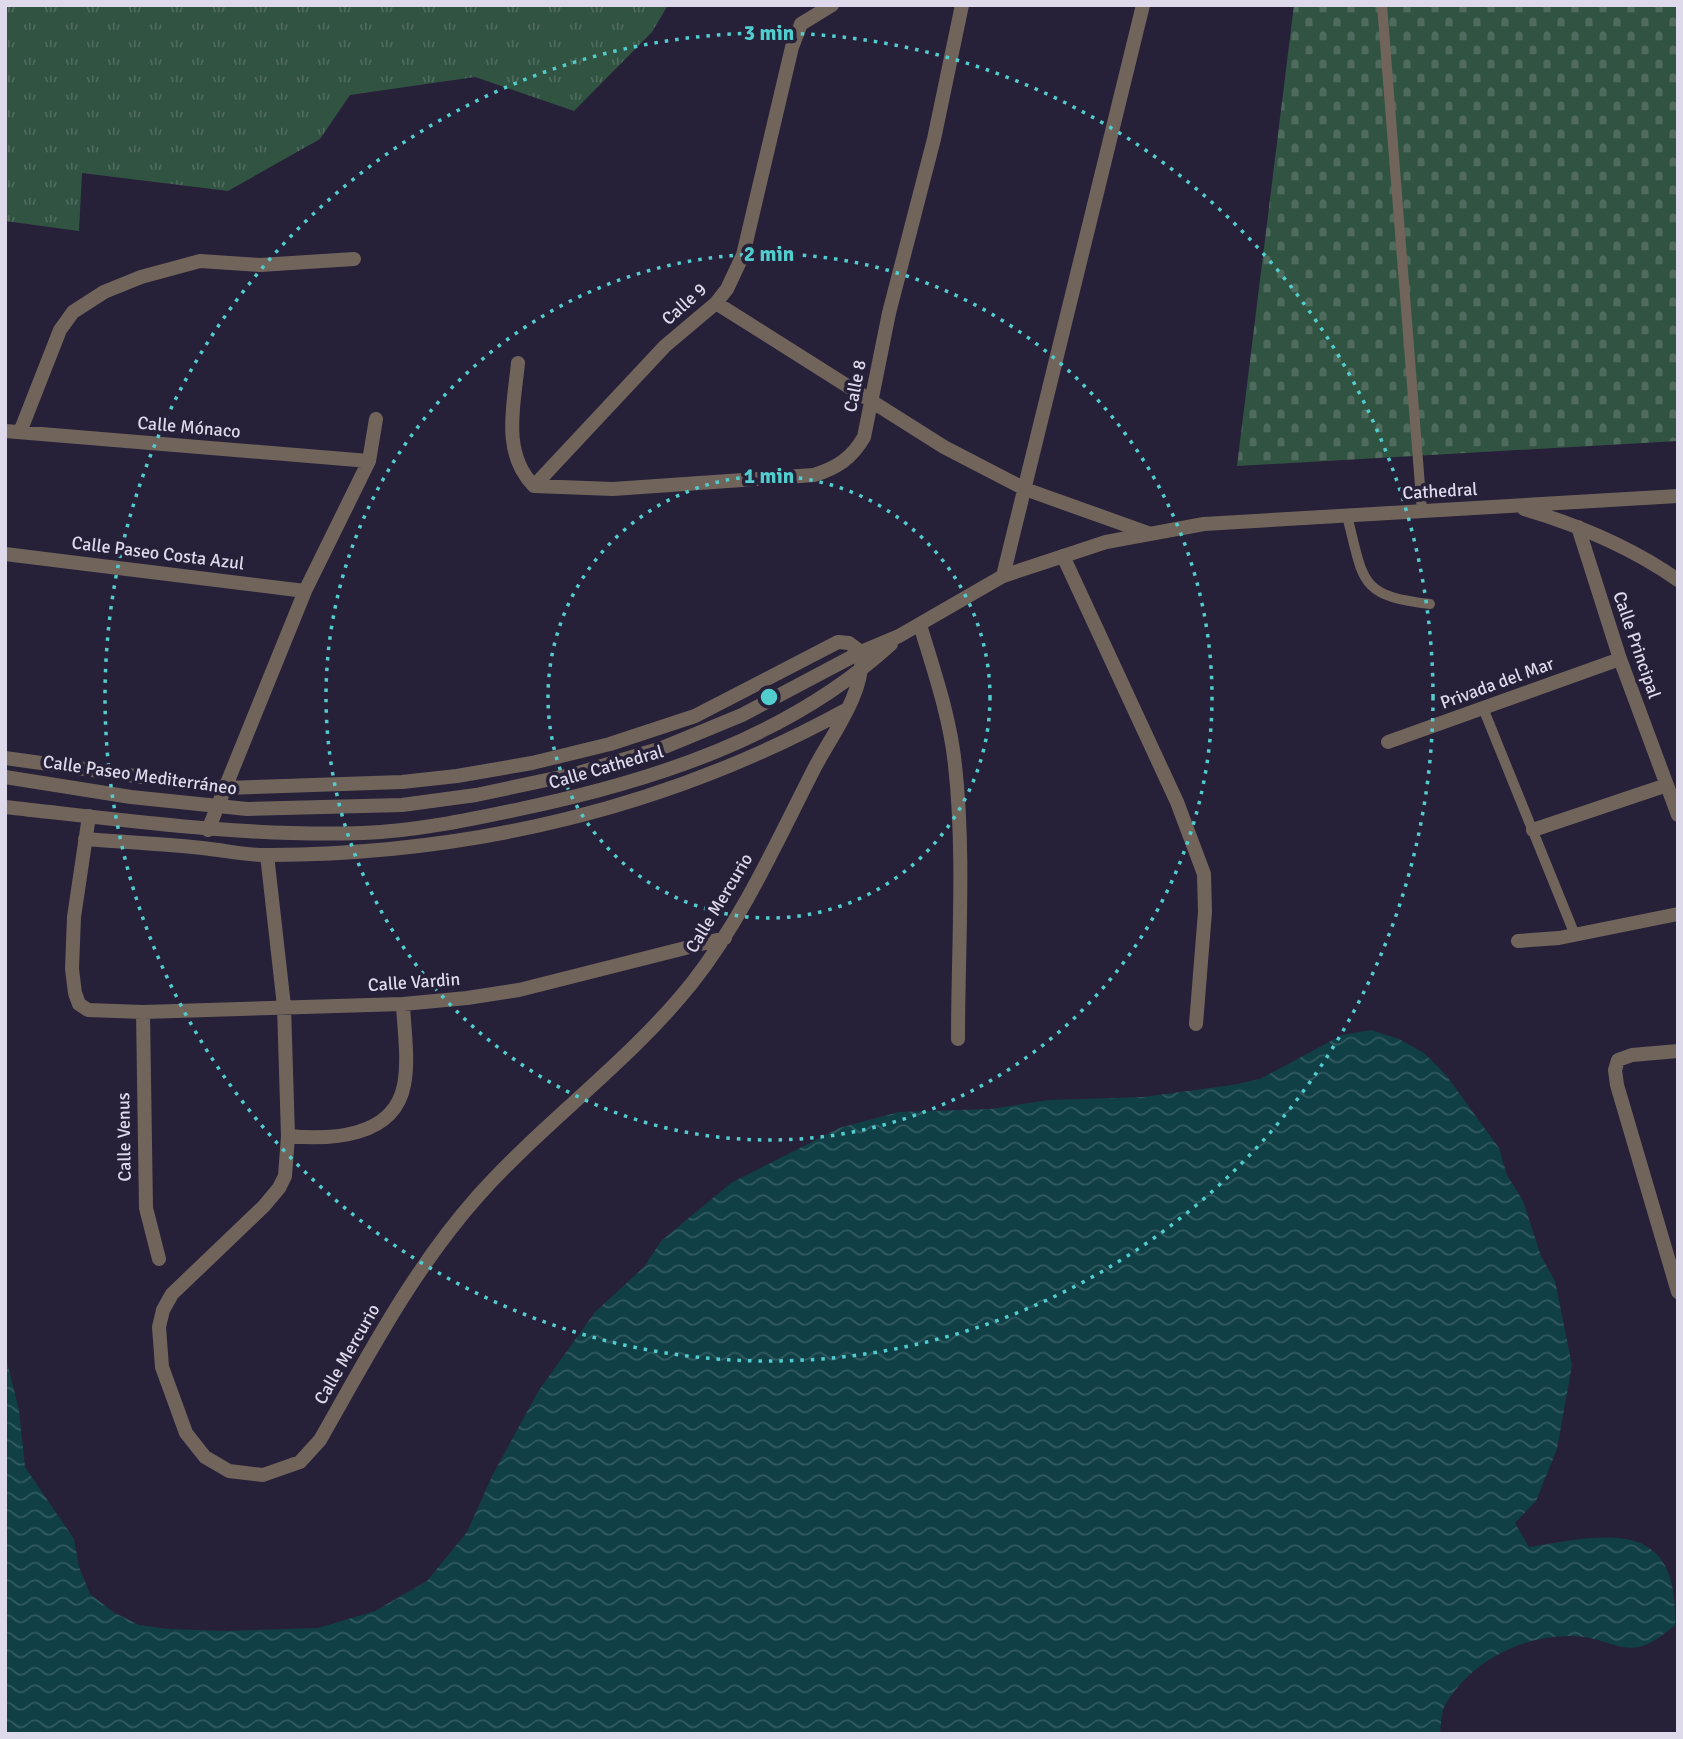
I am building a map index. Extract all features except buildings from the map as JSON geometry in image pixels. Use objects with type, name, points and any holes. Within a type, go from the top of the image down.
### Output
[{"type":"street","name":"Calle 9","points":[[534,486],[665,346],[716,303],[727,289],[743,255],[792,47],[801,24],[832,5]]},
{"type":"street","name":"Calle 8","points":[[534,486],[613,489],[814,475],[831,470],[856,451],[864,437],[889,313],[934,139],[962,5]]},
{"type":"street","points":[[1003,576],[1143,5]]},
{"type":"street","points":[[13,432],[60,330],[73,312],[104,292],[141,276],[200,261],[260,264],[354,259]]},
{"type":"street","points":[[716,303],[944,447],[1025,489],[1148,533]]},
{"type":"street","points":[[518,363],[512,446],[523,475],[534,486]]},
{"type":"street","points":[[5,807],[208,830],[215,805],[305,591],[369,461],[376,419]]},
{"type":"street","name":"Calle Mónaco","points":[[13,432],[369,461]]},
{"type":"street","name":"Cathedral","points":[[1204,524],[1678,496]]},
{"type":"street","points":[[1513,506],[1577,527],[1625,547],[1678,580]]},
{"type":"street","name":"Calle Cathedral","points":[[311,807],[402,805],[476,795],[575,775],[662,748],[742,715],[861,652],[899,636],[1003,576],[1063,556],[1148,533],[1204,524]]},
{"type":"street","name":"Calle Principal","points":[[1577,527],[1620,659],[1678,815]]},
{"type":"street","name":"Calle Paseo Costa Azul","points":[[5,554],[305,591]]},
{"type":"street","points":[[1063,556],[1177,802],[1201,863],[1205,912],[1196,1024]]},
{"type":"street","points":[[920,625],[950,729],[955,765],[959,833],[958,1039]]},
{"type":"street","name":"Calle Cathedral","points":[[208,830],[364,833],[411,829],[482,817],[598,791],[685,764],[751,738],[863,669],[899,636]]},
{"type":"street","points":[[5,758],[223,788],[402,782],[532,763],[610,744],[695,716],[838,642],[849,643],[861,652],[863,669]]},
{"type":"street","name":"Privada del Mar","points":[[1388,743],[1620,659]]},
{"type":"street","name":"Calle Mercurio","points":[[267,855],[284,1006],[287,1162],[279,1188],[172,1294],[163,1310],[159,1327],[162,1367],[186,1433],[205,1457],[229,1471],[263,1475],[300,1462],[320,1440],[409,1285],[479,1196],[632,1048],[690,985],[725,938],[845,710],[863,669]]},
{"type":"street","points":[[89,816],[85,839],[267,855],[373,850],[447,842],[551,824],[622,806],[704,778],[788,741],[845,710]]},
{"type":"street","name":"Calle Paseo Mediterráneo","points":[[5,777],[131,797],[247,808],[311,807]]},
{"type":"street","points":[[1533,830],[1667,785]]},
{"type":"street","name":"Calle Vardin","points":[[85,839],[74,917],[72,969],[79,1004],[88,1010],[99,1012],[403,1004],[519,990],[725,938]]},
{"type":"street","points":[[1518,941],[1576,935],[1678,914]]},
{"type":"street","points":[[288,1136],[331,1138],[352,1135],[383,1120],[395,1108],[404,1088],[406,1066],[403,1004]]},
{"type":"street","name":"Calle Venus","points":[[143,1012],[145,1208],[159,1259]]},
{"type":"street","points":[[1678,1051],[1632,1055],[1618,1060],[1615,1070],[1617,1085],[1678,1292]]},
{"type":"lane","points":[[1382,5],[1423,511]]},
{"type":"lane","points":[[1348,516],[1359,562],[1372,587],[1383,596],[1430,604]]},
{"type":"lane","points":[[1483,708],[1576,935]]},
{"type":"green space","points":[[5,5],[668,5],[652,32],[574,111],[475,77],[350,95],[320,139],[228,191],[82,173],[79,231],[5,221]]},
{"type":"green space","points":[[1294,5],[1678,5],[1678,441],[1237,466]]},
{"type":"water","points":[[1371,1030],[1399,1039],[1424,1053],[1446,1075],[1499,1148],[1507,1175],[1523,1201],[1541,1256],[1555,1281],[1572,1365],[1557,1449],[1536,1501],[1515,1523],[1529,1547],[1610,1538],[1632,1541],[1651,1549],[1665,1565],[1673,1590],[1675,1625],[1658,1638],[1632,1648],[1583,1637],[1565,1636],[1512,1648],[1480,1666],[1454,1692],[1444,1707],[1440,1734],[5,1734],[5,1354],[19,1410],[25,1467],[74,1539],[79,1567],[90,1594],[113,1612],[139,1625],[227,1631],[318,1628],[375,1611],[427,1581],[467,1532],[493,1474],[539,1390],[595,1312],[644,1267],[661,1241],[731,1183],[839,1128],[899,1112],[990,1109],[1048,1100],[1143,1097],[1232,1085],[1260,1079],[1342,1035]]}]
